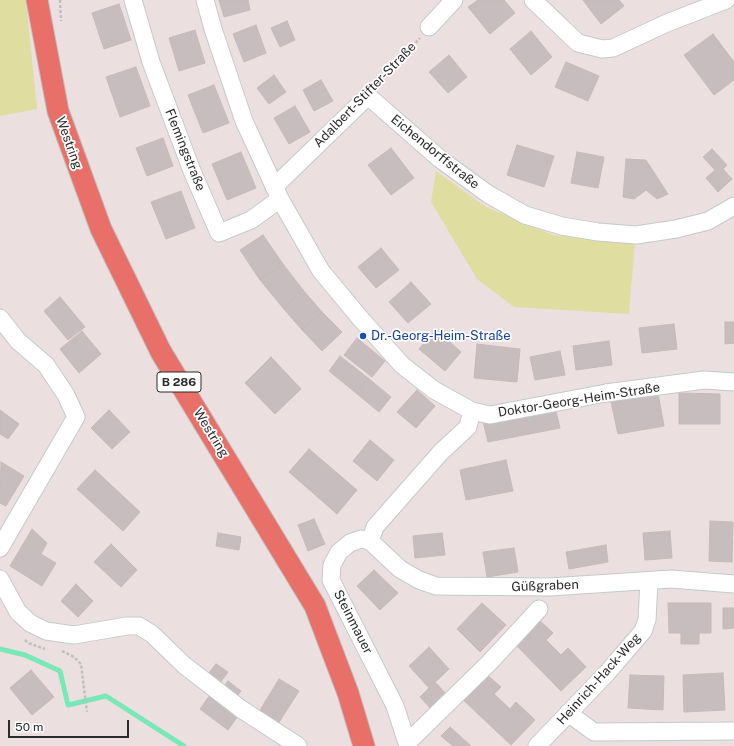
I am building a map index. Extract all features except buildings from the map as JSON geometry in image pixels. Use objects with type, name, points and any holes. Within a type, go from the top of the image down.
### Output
[{"type":"main road","name":"Westring","points":[[37,0],[58,111],[101,229],[161,352],[315,606],[348,693],[364,746]]},
{"type":"street","name":"Flemingstraße","points":[[133,0],[151,62],[192,171],[219,233],[251,220],[277,193]]},
{"type":"street","name":"Doktor-Georg-Heim-Straße","points":[[205,0],[213,29],[244,121],[277,193],[321,271],[402,365],[434,390],[472,411],[490,415],[606,393],[704,380],[734,382]]},
{"type":"street","points":[[429,27],[454,0]]},
{"type":"street","points":[[533,0],[578,44],[602,49],[612,48],[668,22],[726,0]]},
{"type":"street","name":"Adalbert-Stifter-Straße","points":[[277,193],[368,96]]},
{"type":"street","name":"Eichendorffstraße","points":[[368,96],[440,160],[488,194],[525,215],[562,226],[598,232],[636,235],[676,229],[708,221],[734,206]]},
{"type":"street","points":[[0,318],[18,341],[46,365],[66,395],[76,418],[0,548]]},
{"type":"street","points":[[370,541],[375,527],[441,452],[468,427],[472,411]]},
{"type":"street","name":"Steinmauer","points":[[370,541],[361,540],[350,543],[339,552],[332,565],[331,580],[395,706],[407,745]]},
{"type":"street","name":"Güßgraben","points":[[370,541],[400,569],[419,580],[436,586],[550,587],[671,579],[734,584]]},
{"type":"street","points":[[0,579],[18,612],[30,623],[46,631],[74,635],[127,626],[139,626],[152,634],[184,664],[241,709],[298,746]]},
{"type":"street","name":"Heinrich-Hack-Weg","points":[[537,746],[642,632],[647,620],[649,581]]},
{"type":"street","points":[[407,745],[490,662],[539,609]]},
{"type":"street","points":[[568,714],[594,732],[734,731]]},
{"type":"path","points":[[60,0],[61,23]]},
{"type":"path","name":"Adalbert-Stifter-Straße","points":[[368,96],[429,27]]},
{"type":"path","points":[[85,693],[87,712]]},
{"type":"shaded area","points":[[0,0],[26,0],[37,109],[0,116]]},
{"type":"shaded area","points":[[436,171],[486,207],[553,235],[635,243],[629,314],[514,307],[477,279],[431,202]]},
{"type":"waterway","points":[[0,649],[25,655],[60,671],[68,705],[106,696],[184,746]]},
{"type":"place","name":"Dr.-Georg-Heim-Straße","points":[[363,336]]}]
